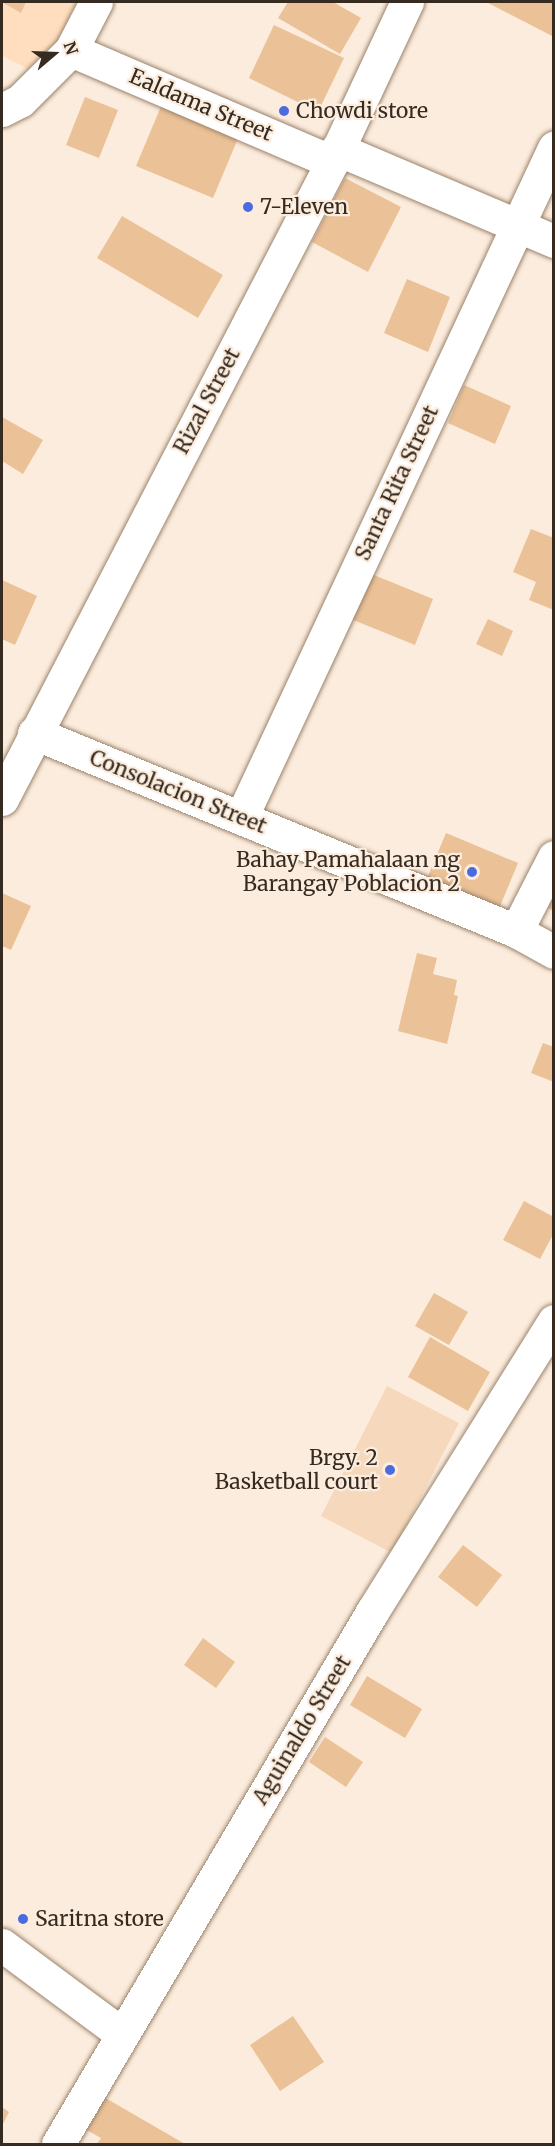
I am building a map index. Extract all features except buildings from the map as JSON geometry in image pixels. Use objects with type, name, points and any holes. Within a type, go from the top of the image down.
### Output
[{"type":"street","points":[[2,110],[20,101],[71,50],[96,2]]},
{"type":"street","name":"Rizal Street","points":[[2,799],[334,155],[407,2]]},
{"type":"street","name":"Ealdama Street","points":[[71,50],[554,241]]},
{"type":"street","name":"Santa Rita Street","points":[[241,818],[554,148]]},
{"type":"street","name":"Consolacion Street","points":[[34,733],[516,932],[554,952]]},
{"type":"street","points":[[516,932],[554,856]]},
{"type":"street","name":"Aguinaldo Street","points":[[58,2145],[372,1612],[554,1321]]},
{"type":"street","points":[[2,1945],[122,2034]]},
{"type":"shaded area","points":[[2,2],[77,2],[41,75],[2,56]]},
{"type":"shaded area","name":"Brgy. 2 Basketball court","points":[[387,1386],[459,1423],[392,1553],[321,1516]]},
{"type":"place","name":"Chowdi store","points":[[284,111]]},
{"type":"place","name":"7-Eleven","points":[[248,207]]},
{"type":"place","name":"Bahay Pamahalaan ng Barangay Poblacion 2","points":[[472,872]]},
{"type":"place","name":"Brgy. 2 Basketball court","points":[[390,1470]]},
{"type":"place","name":"Saritna store","points":[[23,1919]]}]
